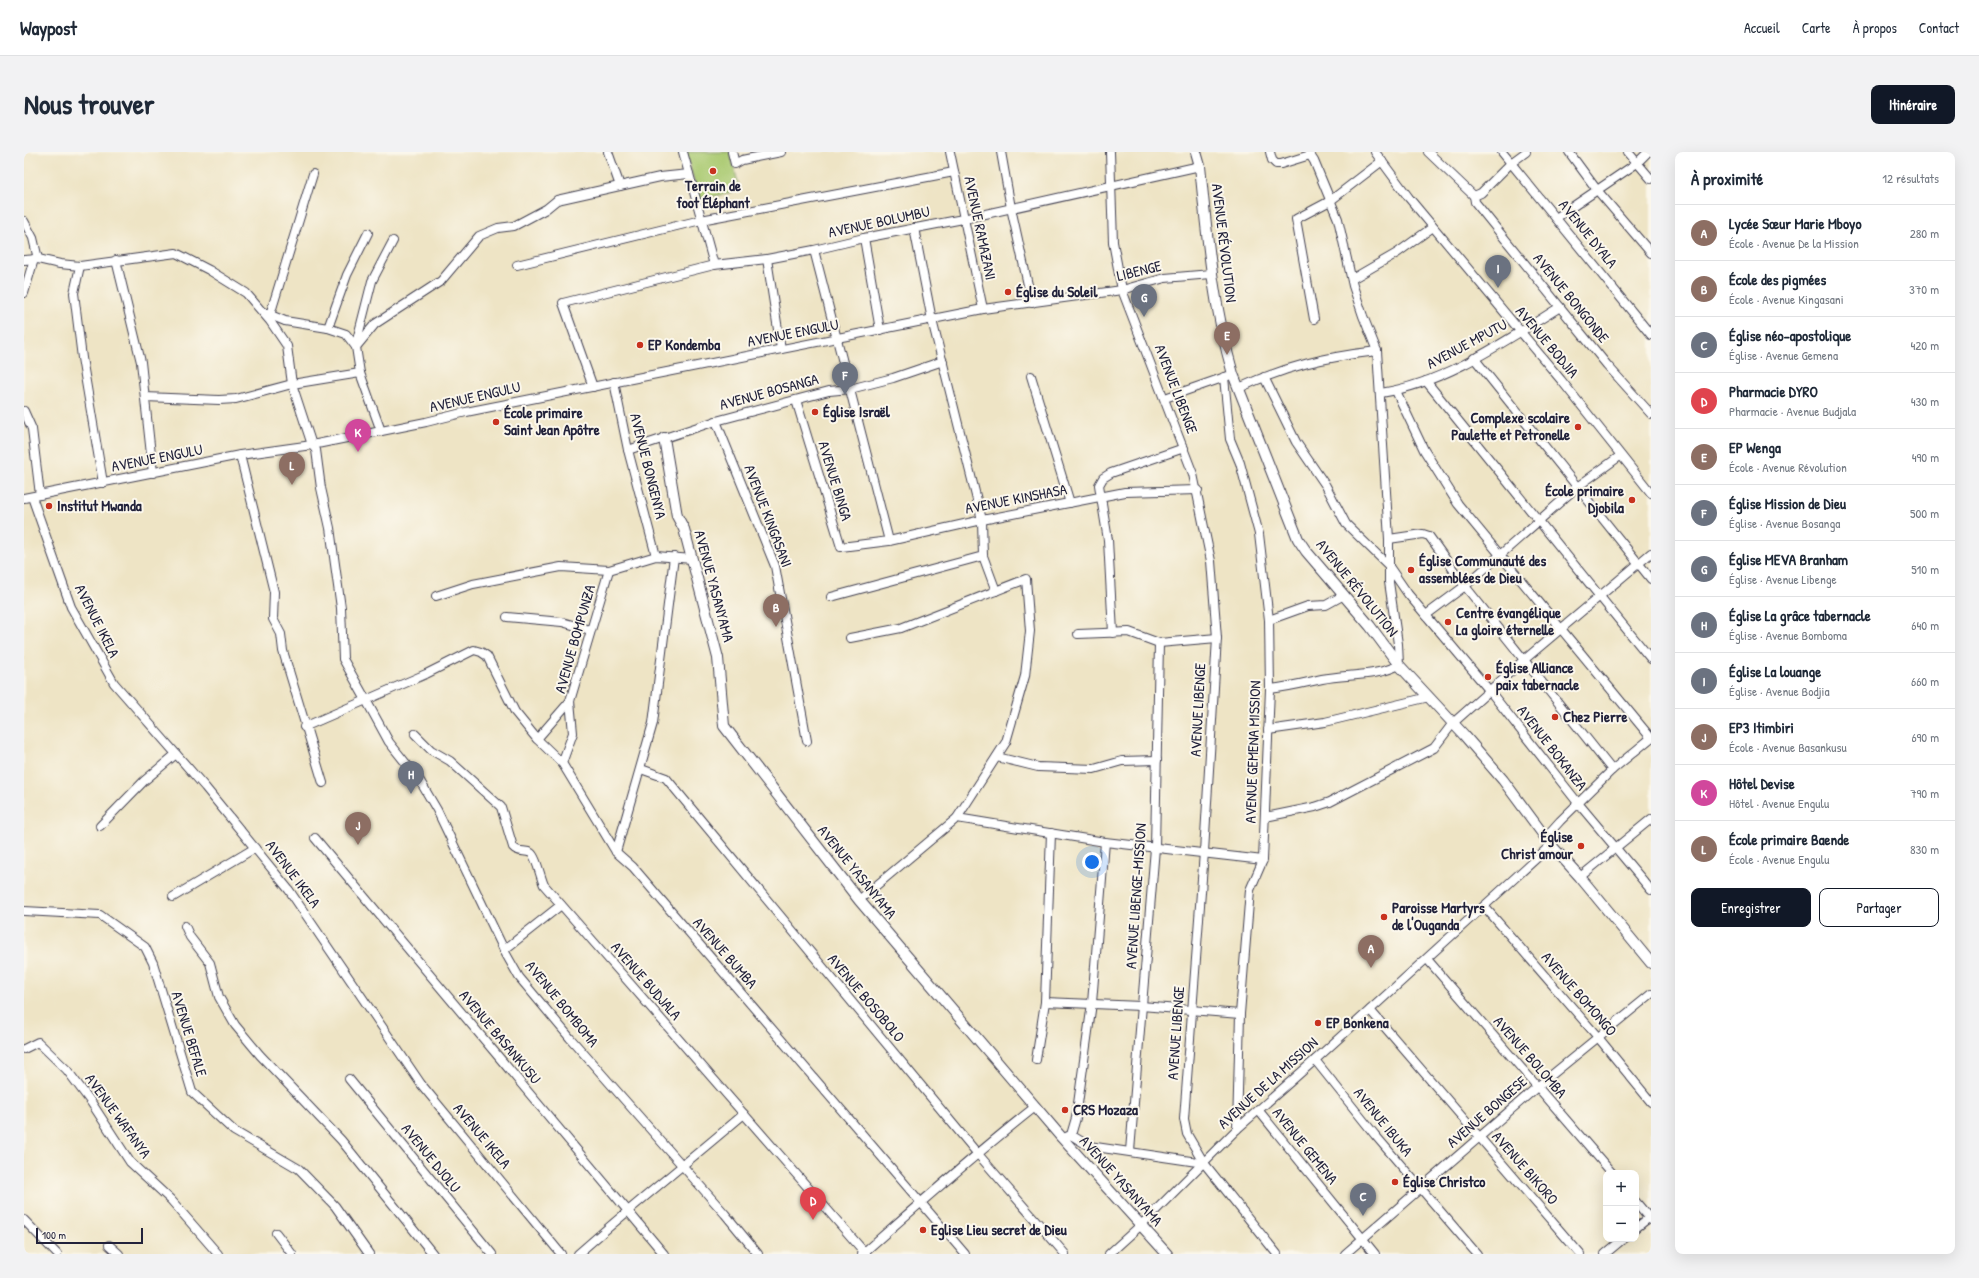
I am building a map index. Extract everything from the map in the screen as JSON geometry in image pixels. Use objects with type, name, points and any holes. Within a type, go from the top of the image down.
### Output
[{"type":"street","points":[[608,152],[620,186]]},
{"type":"street","points":[[683,152],[714,265]]},
{"type":"street","points":[[732,152],[735,164],[742,160],[779,152]]},
{"type":"street","name":"AVENUE RAMAZANI","points":[[950,152],[983,309]]},
{"type":"street","points":[[1001,152],[1011,208],[1032,303]]},
{"type":"street","name":"AVENUE LIBENGE","points":[[1110,152],[1113,242],[1122,290],[1165,398],[1198,490],[1211,561],[1216,638],[1204,852],[1184,1119],[1187,1134],[1204,1163],[1277,1254]]},
{"type":"street","name":"AVENUE RÉVOLUTION","points":[[1196,152],[1200,166],[1211,274],[1229,376],[1239,388],[1298,539],[1306,551],[1377,634],[1398,665],[1453,723],[1503,780],[1551,845],[1580,877],[1651,964]]},
{"type":"street","points":[[1270,152],[1272,160],[1276,164],[1281,164],[1310,154],[1317,167],[1338,219],[1352,279],[1363,316],[1377,350],[1381,393],[1389,539],[1388,565],[1398,665],[1388,670],[1322,679],[1295,686],[1270,689]]},
{"type":"street","name":"AVENUE BODJIA","points":[[1375,152],[1433,227],[1520,331],[1651,493]]},
{"type":"street","name":"AVENUE BONGONDE","points":[[1428,152],[1474,196],[1476,202],[1607,365],[1651,414]]},
{"type":"street","name":"AVENUE DYALA","points":[[1502,152],[1556,218],[1648,325],[1651,335]]},
{"type":"street","points":[[1474,196],[1481,193],[1512,163],[1526,152]]},
{"type":"street","points":[[1569,152],[1597,190],[1651,253]]},
{"type":"street","points":[[1628,152],[1651,179]]},
{"type":"street","points":[[1556,218],[1637,163],[1648,152]]},
{"type":"street","points":[[1314,319],[1296,219],[1330,201],[1382,161]]},
{"type":"street","name":"AVENUE BOLUMBU","points":[[593,387],[563,304],[714,265],[767,259],[814,250],[864,238],[963,219],[1200,166]]},
{"type":"street","points":[[516,265],[701,220],[954,172]]},
{"type":"street","points":[[313,174],[266,314],[285,321],[328,328],[346,334],[356,347]]},
{"type":"street","points":[[356,347],[375,324],[441,281],[478,236],[498,228],[514,226],[546,209],[557,200],[660,177],[689,174]]},
{"type":"street","points":[[24,221],[33,238],[36,259],[24,293]]},
{"type":"street","points":[[1352,279],[1397,253],[1433,227]]},
{"type":"street","points":[[914,228],[932,320],[982,520],[983,556],[996,591]]},
{"type":"street","points":[[328,328],[347,275],[368,233]]},
{"type":"street","points":[[864,238],[880,330]]},
{"type":"street","points":[[381,431],[360,373],[356,347],[372,281],[393,241]]},
{"type":"street","points":[[814,250],[889,541]]},
{"type":"street","name":"AVENUE BOMBOMA","points":[[116,260],[176,253],[209,270],[246,293],[266,314],[287,346],[292,384],[312,445],[316,450],[321,488],[330,528],[341,608],[343,658],[389,742],[420,781],[437,810],[504,950],[519,977],[758,1254]]},
{"type":"street","points":[[24,260],[36,259],[80,266],[116,260],[141,362],[153,473]]},
{"type":"street","points":[[767,259],[781,349]]},
{"type":"street","points":[[80,266],[74,293],[82,358],[103,483]]},
{"type":"street","name":"LIBENGE","points":[[932,320],[983,309],[1122,290],[1165,278],[1211,274]]},
{"type":"street","name":"AVENUE MPUTU","points":[[1381,393],[1396,391],[1426,381],[1474,358],[1560,307]]},
{"type":"street","name":"AVENUE ENGULU","points":[[32,497],[240,455],[312,445],[614,382],[932,320]]},
{"type":"street","points":[[1239,388],[1264,376],[1313,360],[1377,350]]},
{"type":"street","points":[[1474,358],[1651,579]]},
{"type":"street","name":"AVENUE BOSANGA","points":[[628,450],[716,421],[829,391],[850,389],[893,378],[943,361]]},
{"type":"street","points":[[145,397],[219,400],[236,399],[292,384],[360,373]]},
{"type":"street","points":[[1031,376],[1070,503]]},
{"type":"street","points":[[1165,398],[1229,376]]},
{"type":"street","name":"AVENUE GEMENA MISSION","points":[[1229,376],[1230,439],[1240,463],[1259,534],[1269,620],[1270,689],[1263,860],[1250,890],[1240,1014],[1237,1129]]},
{"type":"street","name":"AVENUE BOKANZA","points":[[1264,376],[1296,442],[1326,486],[1346,524],[1388,565],[1408,594],[1489,690],[1578,803],[1651,890]]},
{"type":"street","points":[[1426,381],[1501,473],[1538,522],[1651,659]]},
{"type":"street","name":"AVENUE BONGENYA","points":[[614,382],[628,450],[656,556]]},
{"type":"street","points":[[1396,391],[1432,462],[1458,504],[1651,738],[1612,770],[1551,831],[1551,845]]},
{"type":"street","name":"AVENUE BINGA","points":[[796,400],[841,547]]},
{"type":"street","name":"AVENUE IKELA","points":[[24,410],[32,429],[32,497],[71,607],[114,683],[176,754],[289,890],[421,1084],[561,1254]]},
{"type":"street","name":"AVENUE KINGASANI","points":[[716,421],[774,566],[807,741]]},
{"type":"street","name":"AVENUE YASANYAMA","points":[[664,438],[677,516],[684,529],[718,658],[724,726],[859,900],[1035,1107],[1066,1137],[1167,1254]]},
{"type":"street","points":[[1113,633],[1108,540],[1099,485],[1103,478],[1110,473],[1184,448]]},
{"type":"street","points":[[240,455],[274,592],[274,619],[281,634],[283,651],[304,727],[323,783]]},
{"type":"street","points":[[1426,615],[1465,586],[1577,487],[1620,456]]},
{"type":"street","name":"AVENUE KINSHASA","points":[[841,547],[889,541],[982,520],[1125,492],[1198,490]]},
{"type":"street","points":[[1389,539],[1423,534],[1429,536],[1465,586],[1612,770]]},
{"type":"street","points":[[1265,818],[1315,807],[1330,802],[1434,748],[1453,723],[1489,690],[1651,553]]},
{"type":"street","points":[[436,596],[473,584],[561,567],[609,570],[656,556],[692,559]]},
{"type":"street","points":[[831,596],[983,556]]},
{"type":"street","points":[[616,852],[653,723],[674,557]]},
{"type":"street","name":"AVENUE BOMPUNZA","points":[[562,763],[573,733],[570,701],[609,570]]},
{"type":"street","points":[[850,638],[901,628],[1026,579],[1030,631],[1024,676],[1006,742],[957,818],[859,900]]},
{"type":"street","points":[[1269,620],[1308,606],[1326,604],[1344,595]]},
{"type":"street","points":[[508,617],[562,622],[590,630]]},
{"type":"street","points":[[1078,634],[1129,632],[1159,643],[1216,638]]},
{"type":"street","name":"AVENUE LIBENGE-MISSION","points":[[1130,1151],[1154,848],[1159,643]]},
{"type":"street","name":"AVENUE BUMBA","points":[[366,700],[426,674],[474,650],[487,656],[514,712],[537,740],[562,763],[616,852],[632,867],[965,1254]]},
{"type":"street","points":[[1268,730],[1325,722],[1428,697]]},
{"type":"street","points":[[304,727],[366,700]]},
{"type":"street","points":[[537,740],[570,701]]},
{"type":"street","name":"AVENUE BUDJALA","points":[[415,734],[431,750],[450,761],[501,807],[513,847],[516,850],[529,852],[534,856],[544,885],[864,1253]]},
{"type":"street","points":[[100,826],[144,781],[176,754]]},
{"type":"street","points":[[997,757],[1038,767],[1094,769],[1122,761],[1156,760]]},
{"type":"street","name":"AVENUE BOSOBOLO","points":[[641,769],[666,778],[977,1153],[1065,1254]]},
{"type":"street","points":[[957,818],[1105,842],[1204,852],[1263,860]]},
{"type":"street","points":[[1580,877],[1651,819]]},
{"type":"street","points":[[1036,1060],[1045,1002],[1051,833]]},
{"type":"street","name":"AVENUE BASANKUSU","points":[[314,838],[664,1254]]},
{"type":"street","points":[[1105,842],[1092,1003],[1076,1118],[1066,1137],[1089,1146],[1204,1163]]},
{"type":"street","name":"AVENUE DE LA MISSION","points":[[1109,1254],[1141,1225],[1237,1129],[1259,1111],[1551,845]]},
{"type":"street","points":[[173,897],[255,848]]},
{"type":"street","points":[[504,950],[561,905]]},
{"type":"street","name":"AVENUE BOMONGO","points":[[1484,906],[1597,1036],[1651,1102]]},
{"type":"street","name":"AVENUE BEFALE","points":[[24,911],[100,916],[145,947],[153,963],[192,1092],[234,1131],[299,1170],[335,1206],[369,1254]]},
{"type":"street","points":[[185,926],[190,937],[210,963],[219,997],[235,1025],[260,1055],[341,1140],[433,1254]]},
{"type":"street","name":"AVENUE BOLOMBA","points":[[1427,959],[1609,1170]]},
{"type":"street","name":"AVENUE BONGESE","points":[[1345,1254],[1597,1036],[1651,994]]},
{"type":"street","points":[[1045,1002],[1141,1006],[1240,1014]]},
{"type":"street","name":"AVENUE BIKORO","points":[[1370,1010],[1580,1254]]},
{"type":"street","name":"AVENUE WAFANYA","points":[[24,1049],[38,1042],[67,1070],[95,1108],[130,1162],[171,1200],[218,1254]]},
{"type":"street","name":"AVENUE IBUKA","points":[[1315,1060],[1420,1189],[1477,1254]]},
{"type":"street","name":"AVENUE DJOLU","points":[[349,1079],[492,1254]]},
{"type":"street","points":[[864,1253],[977,1153],[1035,1107]]},
{"type":"street","name":"AVENUE GEMENA","points":[[1259,1111],[1374,1254]]},
{"type":"street","points":[[578,1254],[627,1210],[682,1167],[744,1114]]},
{"type":"street","points":[[1639,1205],[1650,1218],[1639,1226]]},
{"type":"street","points":[[24,1220],[57,1254]]},
{"type":"street","points":[[276,1232],[292,1254]]},
{"type":"street","points":[[1605,1254],[1619,1242]]},
{"type":"street","points":[[110,1245],[118,1254]]},
{"type":"green space","name":"Terrain de foot Éléphant","points":[[686,152],[730,152],[740,190],[699,200]]},
{"type":"place","name":"Terrain de foot Éléphant","points":[[713,171]]},
{"type":"place","name":"Église La louange","points":[[1498,288]]},
{"type":"place","name":"Église du Soleil","points":[[1008,292]]},
{"type":"place","name":"Église MEVA Branham","points":[[1144,317]]},
{"type":"place","name":"EP Kondemba","points":[[640,345]]},
{"type":"place","name":"EP Wenga","points":[[1227,355]]},
{"type":"place","name":"Église Mission de Dieu","points":[[845,395]]},
{"type":"place","name":"Église Israël","points":[[815,412]]},
{"type":"place","name":"École primaire Saint Jean Apôtre","points":[[496,422]]},
{"type":"place","name":"Complexe scolaire Paulette et Petronelle","points":[[1578,427]]},
{"type":"place","name":"Hôtel Devise","points":[[358,452]]},
{"type":"place","name":"École primaire Baende","points":[[292,485]]},
{"type":"place","name":"École primaire Djobila","points":[[1632,500]]},
{"type":"place","name":"Institut Mwanda","points":[[49,506]]},
{"type":"place","name":"Église Communauté des assemblées de Dieu","points":[[1411,570]]},
{"type":"place","name":"Centre évangélique La gloire éternelle","points":[[1448,622]]},
{"type":"place","name":"École des pigmées","points":[[776,627]]},
{"type":"place","name":"Église Alliance paix tabernacle","points":[[1488,677]]},
{"type":"place","name":"Chez Pierre","points":[[1555,717]]},
{"type":"place","name":"Église La grâce tabernacle","points":[[411,794]]},
{"type":"place","name":"EP3 Itimbiri","points":[[358,845]]},
{"type":"place","name":"Église Christ amour","points":[[1581,846]]},
{"type":"place","name":"Paroisse Martyrs de l'Ouganda","points":[[1384,917]]},
{"type":"place","name":"Lycée Sœur Marie Mboyo","points":[[1371,968]]},
{"type":"place","name":"EP Bonkena","points":[[1318,1023]]},
{"type":"place","name":"CRS Mozaza","points":[[1065,1110]]},
{"type":"place","name":"Église Christco","points":[[1395,1182]]},
{"type":"place","name":"Église néo-apostolique","points":[[1363,1216]]},
{"type":"place","name":"Pharmacie DYRO","points":[[813,1220]]},
{"type":"place","name":"Eglise Lieu secret de Dieu","points":[[923,1230]]}]
